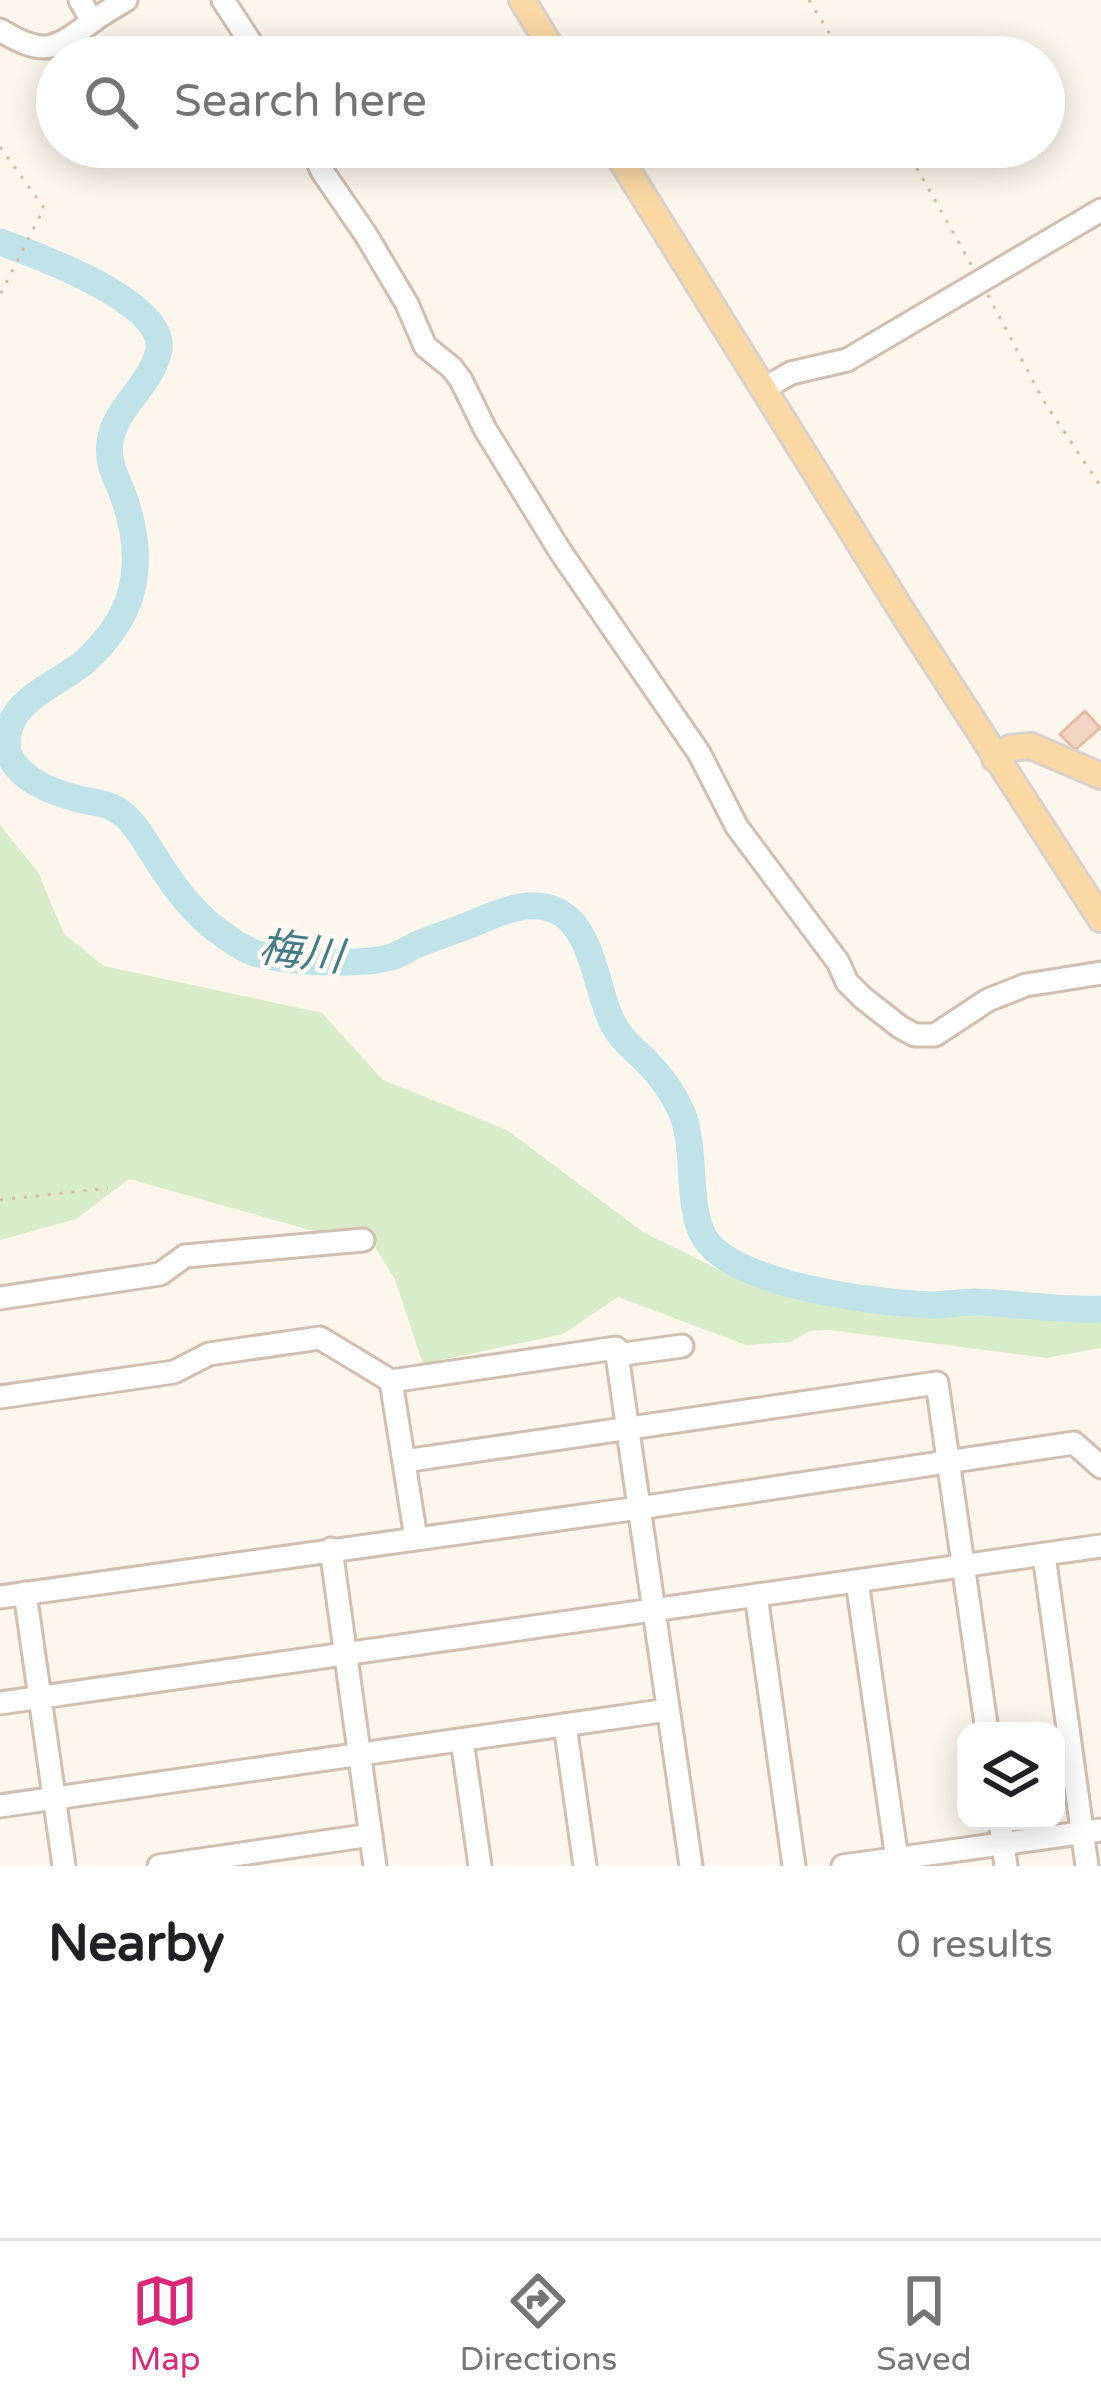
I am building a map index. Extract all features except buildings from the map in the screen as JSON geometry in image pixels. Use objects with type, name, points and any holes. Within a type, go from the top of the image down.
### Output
[{"type":"main road","points":[[522,0],[544,36]]},
{"type":"main road","points":[[626,168],[995,759],[1101,919]]},
{"type":"main road","points":[[995,759],[1010,748],[1031,746],[1101,776]]},
{"type":"street","points":[[80,0],[92,21]]},
{"type":"street","points":[[72,36],[126,0]]},
{"type":"street","points":[[223,0],[246,36]]},
{"type":"street","points":[[0,30],[36,46]]},
{"type":"street","points":[[321,168],[366,235],[424,346],[461,380],[484,429],[560,551],[700,753],[737,826],[838,962],[847,982],[900,1027],[916,1035],[935,1035],[988,1000],[1026,985],[1101,973]]},
{"type":"street","points":[[765,388],[791,373],[847,360],[1101,210]]},
{"type":"street","points":[[0,1298],[160,1274],[185,1256],[363,1240]]},
{"type":"street","points":[[0,1397],[175,1372],[209,1354],[320,1338],[391,1381],[616,1348],[691,1866]]},
{"type":"street","points":[[617,1355],[682,1346]]},
{"type":"street","points":[[391,1381],[416,1538]]},
{"type":"street","points":[[404,1461],[937,1383],[986,1722]]},
{"type":"street","points":[[0,1597],[1074,1443],[1101,1467]]},
{"type":"street","points":[[0,1703],[1101,1546]]},
{"type":"street","points":[[331,1549],[375,1866]]},
{"type":"street","points":[[1044,1555],[1092,1831],[1087,1866]]},
{"type":"street","points":[[857,1581],[897,1862]]},
{"type":"street","points":[[25,1593],[64,1866]]},
{"type":"street","points":[[756,1595],[794,1866]]},
{"type":"street","points":[[0,1806],[668,1710]]},
{"type":"street","points":[[565,1725],[585,1866]]},
{"type":"street","points":[[462,1740],[480,1866]]},
{"type":"street","points":[[843,1866],[1092,1831]]},
{"type":"street","points":[[159,1866],[370,1835]]},
{"type":"path","points":[[809,0],[831,36]]},
{"type":"path","points":[[0,147],[44,208],[0,295]]},
{"type":"path","points":[[917,168],[1043,400],[1101,487]]},
{"type":"path","points":[[0,1200],[108,1188]]},
{"type":"green space","points":[[0,825],[38,872],[64,934],[104,966],[322,1013],[383,1080],[507,1130],[643,1232],[746,1283],[875,1310],[1101,1322],[1101,1348],[1046,1358],[830,1330],[810,1331],[791,1342],[746,1345],[618,1297],[563,1334],[423,1364],[395,1279],[366,1233],[324,1234],[129,1179],[76,1219],[0,1240]]},
{"type":"waterway","name":"梅川","points":[[0,242],[68,269],[121,298],[156,331],[159,349],[149,374],[118,418],[110,442],[111,462],[134,542],[131,592],[117,624],[96,650],[31,698],[12,721],[8,752],[19,770],[55,792],[119,811],[204,919],[238,945],[265,956],[320,962],[375,960],[518,907],[544,907],[569,919],[586,945],[616,1028],[662,1079],[682,1113],[695,1209],[704,1237],[720,1254],[744,1268],[809,1289],[878,1300],[1101,1309]]}]
